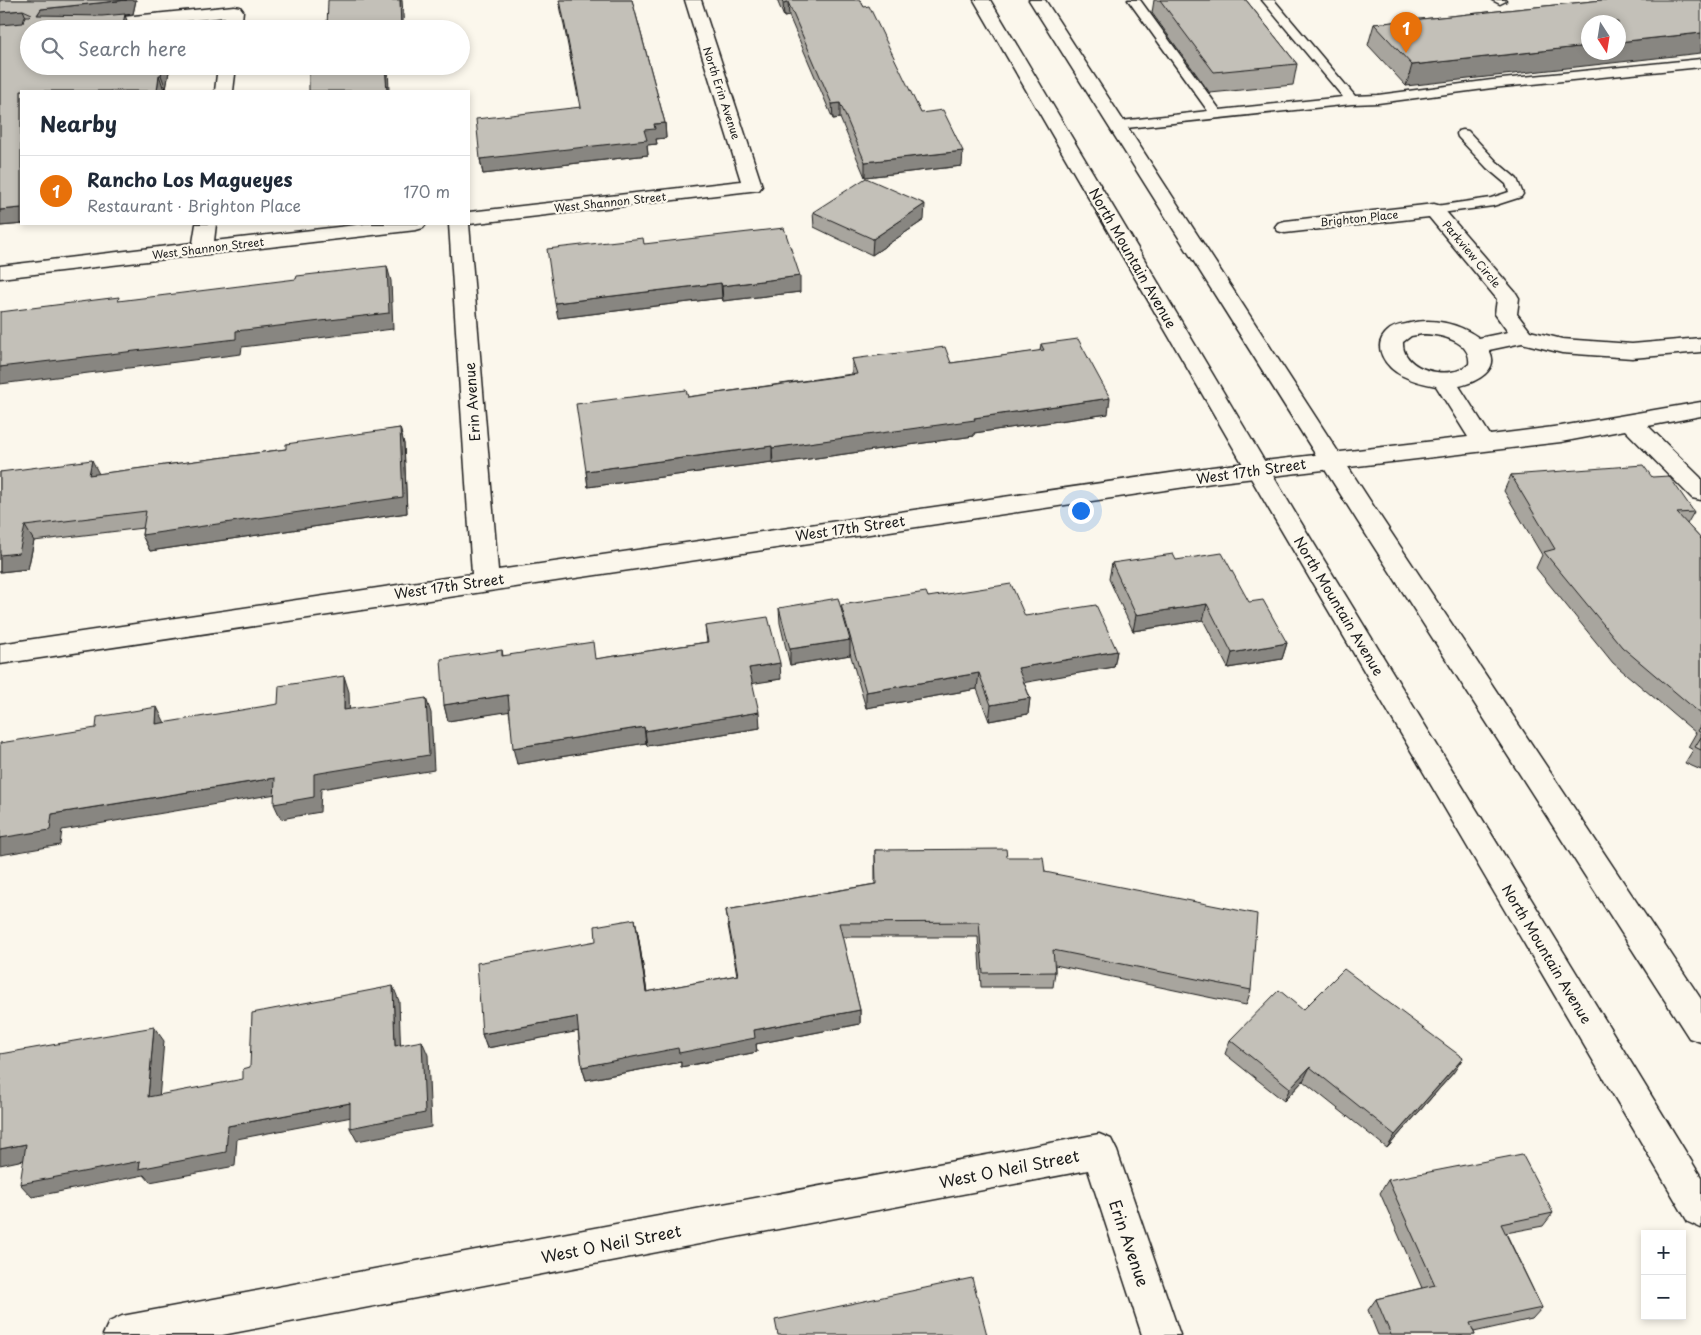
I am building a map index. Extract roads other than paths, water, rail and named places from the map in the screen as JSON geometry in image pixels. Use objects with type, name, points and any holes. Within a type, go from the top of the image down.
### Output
[{"type":"street","name":"North Erin Avenue","points":[[693,0],[752,186]]},
{"type":"street","name":"North Mountain Avenue","points":[[982,0],[1258,470],[1701,1210]]},
{"type":"street","points":[[1037,0],[1330,460],[1701,1027]]},
{"type":"street","points":[[144,20],[234,11],[233,20]]},
{"type":"street","points":[[224,90],[226,75]]},
{"type":"street","name":"West Shannon Street","points":[[470,218],[752,186]]},
{"type":"street","name":"Brighton Place","points":[[1285,227],[1434,210]]},
{"type":"street","name":"Parkview Circle","points":[[1434,210],[1508,298],[1506,314],[1522,336]]},
{"type":"street","points":[[203,248],[206,225]]},
{"type":"street","name":"West Shannon Street","points":[[0,272],[407,225]]},
{"type":"street","name":"Erin Avenue","points":[[459,225],[486,581]]},
{"type":"street","points":[[1429,327],[1447,330],[1463,337],[1475,346],[1481,356],[1480,365],[1477,370],[1473,374],[1461,379],[1444,380],[1426,377],[1409,370],[1397,361],[1391,350],[1392,341],[1400,333],[1413,328],[1429,327]]},
{"type":"street","points":[[1475,346],[1522,336],[1562,346],[1632,352],[1701,345]]},
{"type":"street","points":[[1444,380],[1483,443]]},
{"type":"street","name":"West 17th Street","points":[[0,654],[486,581],[1258,470],[1561,434],[1701,409]]},
{"type":"street","points":[[1629,421],[1701,492]]},
{"type":"street","name":"Erin Avenue","points":[[1099,1151],[1161,1335]]},
{"type":"street","name":"West O Neil Street","points":[[131,1334],[1099,1151]]},
{"type":"lane","points":[[1134,0],[1217,115]]},
{"type":"lane","points":[[1268,0],[1352,100]]},
{"type":"lane","points":[[1117,125],[1352,100],[1378,99],[1492,84],[1701,64]]},
{"type":"lane","points":[[1434,210],[1493,202],[1516,194],[1512,182],[1492,165],[1464,134]]},
{"type":"place","name":"Rancho Los Magueyes","points":[[1406,53]]}]
